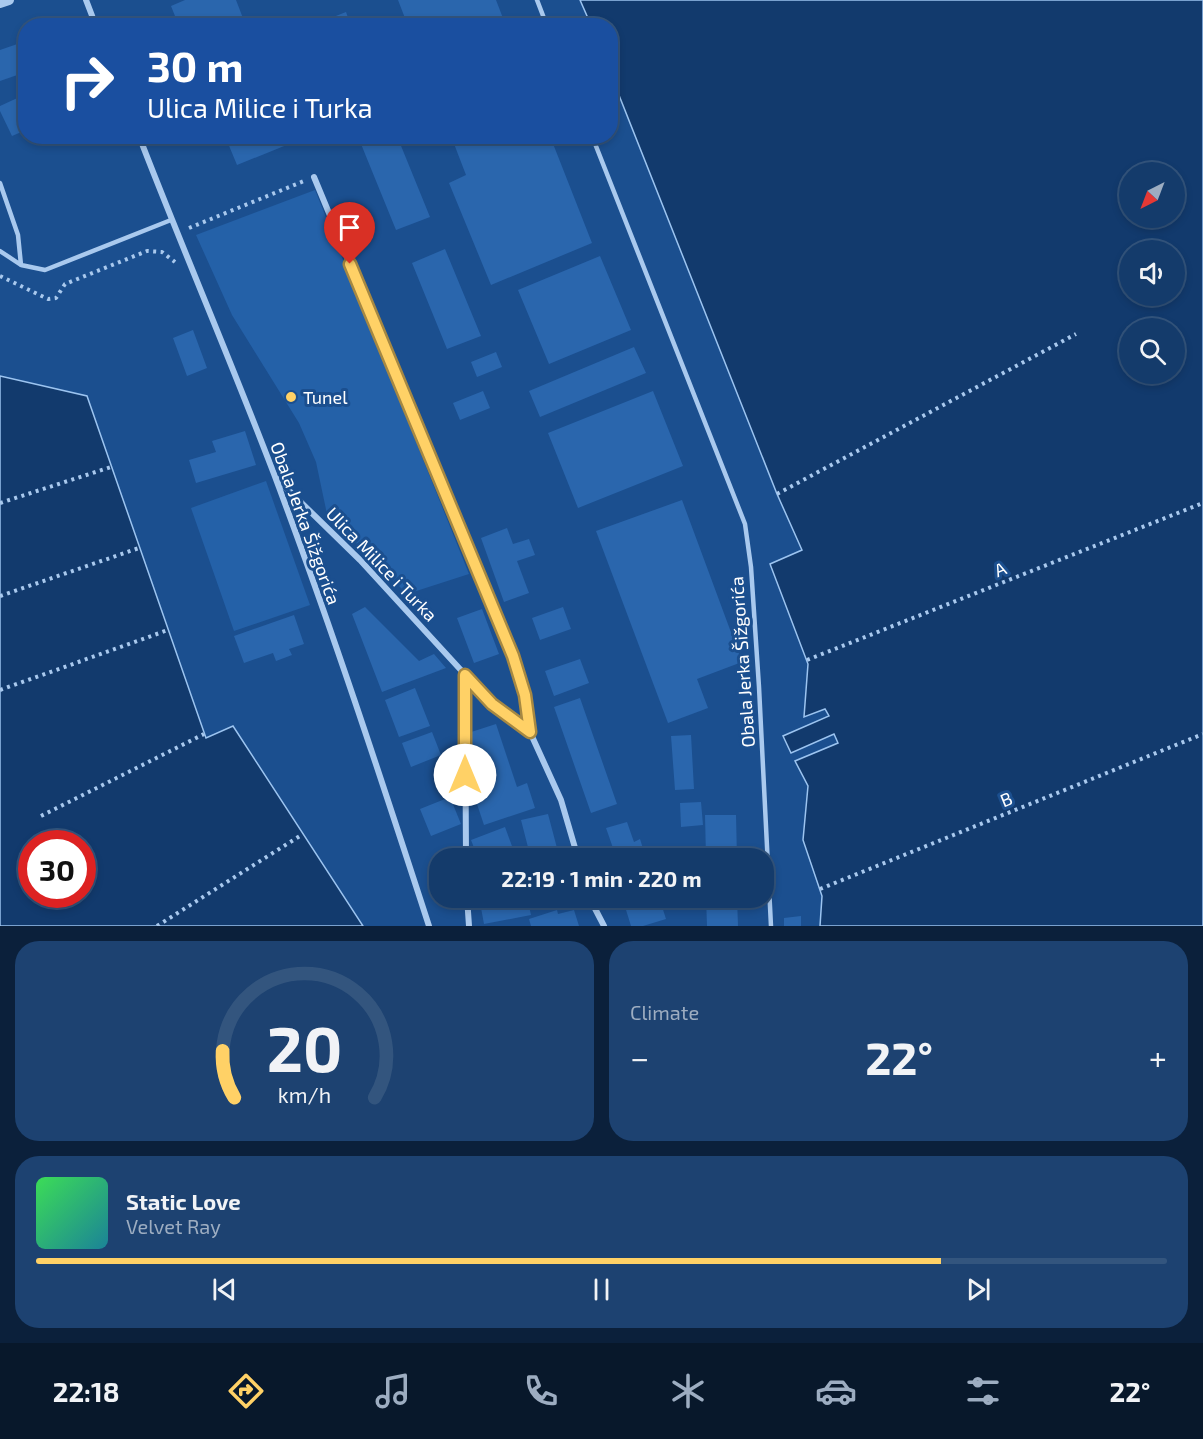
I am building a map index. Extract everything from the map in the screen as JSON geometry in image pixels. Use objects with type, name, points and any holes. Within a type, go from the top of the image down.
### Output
[{"type":"street","points":[[0,3],[9,0]]},
{"type":"street","points":[[86,0],[93,18]]},
{"type":"street","name":"Obala Jerka Šižgorića","points":[[142,144],[275,477],[429,926]]},
{"type":"street","points":[[314,177],[513,656],[525,695],[530,732]]},
{"type":"street","name":"Ulica Milice i Turka","points":[[275,477],[360,560],[492,704],[530,732],[561,800],[575,848]]},
{"type":"street","points":[[465,675],[466,848]]},
{"type":"street","points":[[468,908],[469,926]]},
{"type":"street","points":[[595,908],[604,926]]},
{"type":"lane","points":[[537,0],[544,18]]},
{"type":"lane","name":"Obala Jerka Šižgorića","points":[[595,144],[745,524],[751,567],[760,698],[771,926]]},
{"type":"lane","points":[[0,183],[18,235],[21,265]]},
{"type":"lane","points":[[0,252],[21,265],[45,270],[171,220]]},
{"type":"path","points":[[177,233],[314,177]]},
{"type":"path","points":[[0,276],[48,298],[56,298],[65,284],[147,251],[162,252],[179,266]]},
{"type":"path","points":[[777,494],[1076,334]]},
{"type":"path","points":[[0,503],[111,466]]},
{"type":"path","name":"A","points":[[807,660],[1203,502]]},
{"type":"path","points":[[0,596],[139,548]]},
{"type":"path","points":[[0,690],[168,630]]},
{"type":"path","points":[[41,816],[204,734]]},
{"type":"path","name":"B","points":[[820,889],[1203,734]]},
{"type":"path","points":[[157,926],[303,834]]},
{"type":"shaded area","points":[[580,0],[1203,0],[1203,926],[820,926],[822,896],[803,840],[808,786],[795,761],[838,743],[834,734],[791,753],[783,736],[829,716],[825,709],[804,717],[808,664],[770,564],[802,550],[777,494],[618,93],[618,18],[588,18]]},
{"type":"shaded area","points":[[315,190],[469,574],[407,594],[327,514],[316,462],[299,423],[232,315],[196,235]]},
{"type":"shaded area","points":[[0,376],[87,396],[206,738],[233,726],[363,926],[0,926]]},
{"type":"shaded area","points":[[266,481],[310,605],[234,631],[191,508]]},
{"type":"building","points":[[185,0],[236,0],[243,18],[176,18],[171,6]]},
{"type":"building","points":[[398,0],[496,0],[503,18],[405,18]]},
{"type":"building","points":[[346,12],[348,18],[331,18]]},
{"type":"building","points":[[18,44],[18,75],[0,81],[0,50]]},
{"type":"building","points":[[18,98],[18,133],[12,136],[0,111],[0,106]]},
{"type":"building","points":[[228,144],[289,144],[237,165]]},
{"type":"building","points":[[361,144],[400,144],[430,217],[396,230]]},
{"type":"building","points":[[454,144],[553,144],[592,243],[491,285],[449,183],[466,175]]},
{"type":"building","points":[[445,249],[481,336],[447,349],[412,263]]},
{"type":"building","points":[[600,256],[631,330],[549,364],[518,290]]},
{"type":"building","points":[[193,330],[207,368],[187,376],[173,338]]},
{"type":"building","points":[[634,347],[646,373],[540,417],[529,391]]},
{"type":"building","points":[[496,352],[502,367],[477,377],[471,362]]},
{"type":"building","points":[[483,391],[490,408],[460,420],[453,403]]},
{"type":"building","points":[[653,391],[683,466],[578,508],[548,433]]},
{"type":"building","points":[[245,431],[256,465],[196,483],[189,460],[216,452],[212,441]]},
{"type":"building","points":[[682,500],[742,662],[697,679],[708,708],[668,723],[596,531]]},
{"type":"building","points":[[507,528],[513,544],[529,539],[535,555],[517,561],[529,593],[504,602],[481,538]]},
{"type":"building","points":[[365,607],[419,661],[434,654],[446,668],[382,692],[352,614]]},
{"type":"building","points":[[563,607],[571,629],[540,640],[532,618]]},
{"type":"building","points":[[482,609],[499,654],[474,663],[457,618]]},
{"type":"building","points":[[294,615],[304,644],[289,649],[292,655],[276,661],[273,653],[244,663],[234,636]]},
{"type":"building","points":[[580,659],[589,683],[554,696],[545,671]]},
{"type":"building","points":[[415,688],[430,726],[399,737],[385,700]]},
{"type":"building","points":[[580,698],[617,804],[591,813],[554,707]]},
{"type":"building","points":[[496,724],[517,787],[527,783],[535,808],[484,825],[475,798],[488,793],[468,733]]},
{"type":"building","points":[[432,732],[441,755],[411,767],[402,743]]},
{"type":"building","points":[[691,735],[694,789],[675,790],[671,736]]},
{"type":"building","points":[[450,797],[461,824],[431,836],[420,809]]},
{"type":"building","points":[[701,802],[703,825],[681,827],[680,803]]},
{"type":"building","points":[[548,814],[557,848],[528,848],[521,820]]},
{"type":"building","points":[[705,815],[736,815],[737,848],[706,848]]},
{"type":"building","points":[[627,822],[634,842],[640,839],[643,848],[613,848],[606,828]]},
{"type":"building","points":[[505,827],[513,848],[474,848],[471,840]]},
{"type":"building","points":[[481,908],[530,908],[531,915],[484,924]]},
{"type":"building","points":[[625,908],[662,908],[666,919],[643,926],[631,926]]},
{"type":"building","points":[[706,908],[737,908],[738,926],[707,926]]},
{"type":"building","points":[[557,910],[558,914],[574,910],[579,926],[531,926],[529,919]]},
{"type":"building","points":[[801,916],[801,926],[784,926],[784,918]]},
{"type":"place","name":"Tunel","points":[[291,397]]},
{"type":"route","points":[[350,264],[513,656],[525,695],[530,732],[492,704],[465,675],[465,775]]}]
